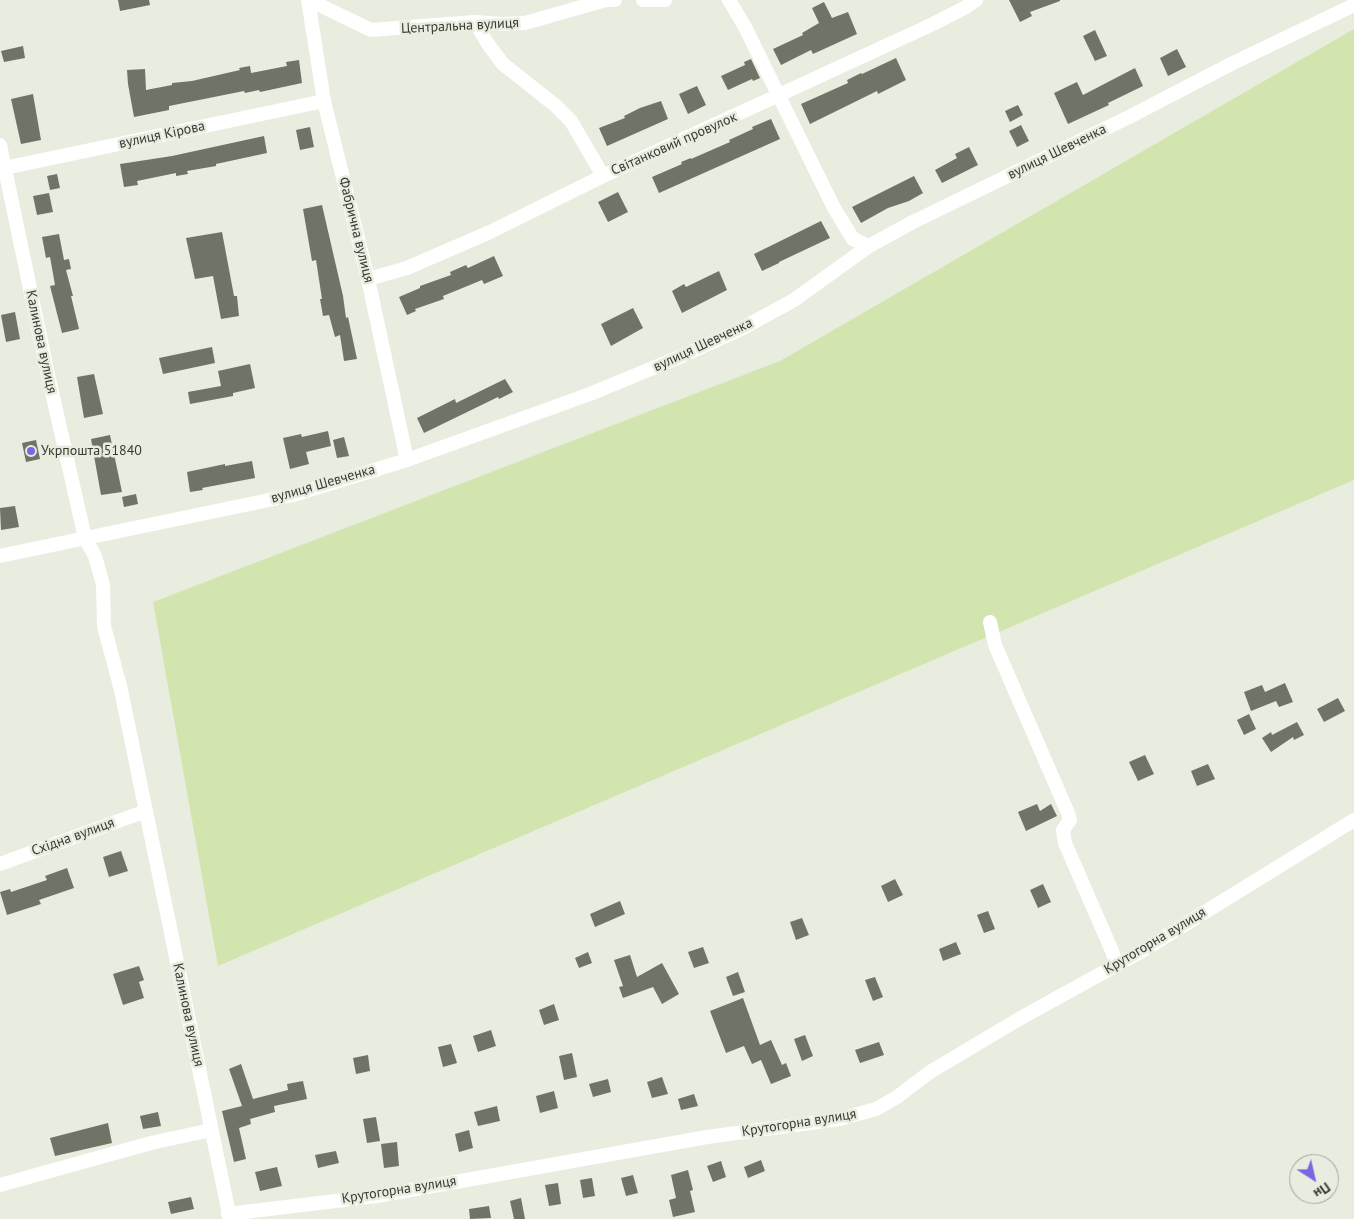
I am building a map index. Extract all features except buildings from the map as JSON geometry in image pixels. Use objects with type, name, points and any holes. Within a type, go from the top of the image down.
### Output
[{"type":"street","name":"Центральна вулиця","points":[[308,0],[371,30],[475,22],[525,23],[606,0],[615,0]]},
{"type":"street","name":"Фабрична вулиця","points":[[308,0],[324,101],[368,279],[408,460]]},
{"type":"street","points":[[643,0],[665,0]]},
{"type":"street","points":[[729,0],[834,208],[853,239],[868,246]]},
{"type":"street","name":"Світанковий провулок","points":[[368,279],[407,268],[490,232],[603,176],[933,24],[976,0]]},
{"type":"street","name":"вулиця Шевченка","points":[[0,556],[293,495],[408,460],[590,394],[739,330],[794,300],[868,246],[913,222],[1354,5]]},
{"type":"street","points":[[475,22],[503,64],[556,106],[571,121],[603,176]]},
{"type":"street","name":"вулиця Кірова","points":[[2,168],[324,101]]},
{"type":"street","name":"Калинова вулиця","points":[[0,145],[2,168],[85,538],[95,556],[103,584],[104,626],[121,690],[229,1216]]},
{"type":"street","points":[[990,622],[995,644],[1068,813],[1070,820],[1063,830],[1065,843],[1112,951],[1116,965]]},
{"type":"street","name":"Східна вулиця","points":[[0,864],[146,811]]},
{"type":"street","name":"Крутогорна вулиця","points":[[229,1216],[377,1196],[707,1137],[840,1119],[876,1110],[930,1072],[1019,1019],[1116,965],[1354,820]]},
{"type":"street","points":[[0,1185],[151,1143],[211,1130]]},
{"type":"green space","points":[[1354,29],[1354,480],[218,966],[153,602],[780,361]]},
{"type":"place","name":"Укрпошта 51840","points":[[31,451]]}]
